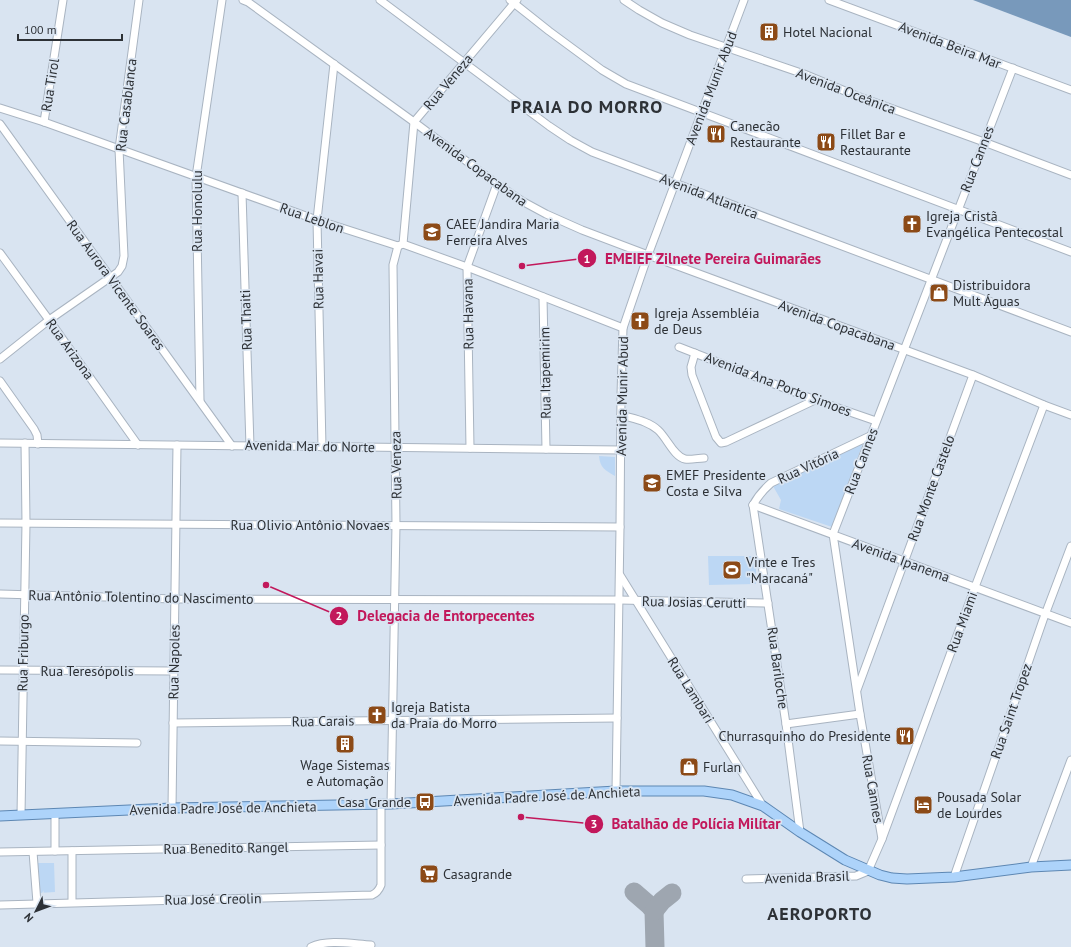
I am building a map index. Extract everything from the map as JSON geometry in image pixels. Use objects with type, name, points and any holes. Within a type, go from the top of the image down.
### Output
[{"type":"main road","name":"Avenida Padre José de Anchieta","points":[[0,816],[172,808],[391,804],[616,791],[704,791],[732,794],[763,806],[800,832],[845,860],[868,871],[892,878],[907,879],[954,877],[1031,867],[1071,865]]},
{"type":"street","name":"Rua Tirol","points":[[44,122],[63,0]]},
{"type":"street","name":"Rua Casablanca","points":[[0,359],[49,320],[118,272],[122,266],[124,256],[119,149],[139,0]]},
{"type":"street","name":"Rua Honolulu","points":[[200,400],[196,177],[222,0]]},
{"type":"street","name":"Avenida Copacabana","points":[[243,0],[248,2],[334,64],[497,184],[522,201],[546,214],[582,230],[648,255],[973,375],[1071,415]]},
{"type":"street","name":"Avenida Atlantica","points":[[380,0],[549,126],[592,152],[1071,332]]},
{"type":"street","name":"Avenida Oceânica","points":[[624,0],[662,23],[690,35],[804,74],[857,96],[1071,175]]},
{"type":"street","name":"Avenida Munir Abud","points":[[616,791],[623,328],[648,255],[744,0]]},
{"type":"street","name":"Avenida Beira Mar","points":[[829,0],[1071,90]]},
{"type":"street","name":"Rua Veneza","points":[[391,804],[396,525],[393,265],[401,245],[414,122],[514,1]]},
{"type":"street","points":[[514,1],[549,31],[602,70],[626,84],[1071,252]]},
{"type":"street","name":"Rua Havai","points":[[322,447],[317,220],[334,64]]},
{"type":"street","name":"Rua Cannes","points":[[868,871],[882,839],[856,691],[833,534],[1012,68]]},
{"type":"street","name":"Rua Leblon","points":[[0,108],[44,122],[317,220],[401,245],[467,267],[623,328]]},
{"type":"street","name":"Rua Aurora Vicente Soares","points":[[0,124],[232,446]]},
{"type":"street","name":"Rua Havana","points":[[470,448],[467,267],[497,184]]},
{"type":"street","name":"Rua Thaiti","points":[[242,193],[250,446]]},
{"type":"street","name":"Rua Arizona","points":[[0,253],[138,445]]},
{"type":"street","name":"Rua Itapemirim","points":[[543,297],[546,449]]},
{"type":"street","name":"Avenida Ana Porto Simoes","points":[[679,347],[815,400],[876,421]]},
{"type":"street","points":[[695,353],[691,367],[692,375],[716,437],[720,443],[726,442],[815,400]]},
{"type":"street","name":"Rua Monte Castelo","points":[[856,691],[973,375]]},
{"type":"street","points":[[0,381],[34,429],[37,435],[38,444]]},
{"type":"street","name":"Rua Miami","points":[[882,839],[974,587],[1044,405]]},
{"type":"street","points":[[621,415],[651,425],[665,437],[678,456],[683,459],[704,458]]},
{"type":"street","name":"Rua Vitória","points":[[753,505],[758,495],[771,483],[870,436]]},
{"type":"street","name":"Avenida Mar do Norte","points":[[0,443],[621,450]]},
{"type":"street","name":"Rua Friburgo","points":[[21,815],[26,523],[25,443]]},
{"type":"street","name":"Rua Napoles","points":[[172,808],[177,445]]},
{"type":"street","name":"Avenida Ipanema","points":[[753,505],[1071,623]]},
{"type":"street","name":"Rua Bariloche","points":[[753,505],[786,724],[800,832]]},
{"type":"street","name":"Rua Olivio Antônio Novaes","points":[[0,523],[620,527]]},
{"type":"street","name":"Rua Saint Tropez","points":[[954,877],[1071,546]]},
{"type":"street","name":"Rua Lambari","points":[[619,574],[763,806]]},
{"type":"street","name":"Rua Antônio Tolentino do Nascimento","points":[[0,594],[175,599],[619,600]]},
{"type":"street","name":"Rua Josias Cerutti","points":[[619,600],[768,603]]},
{"type":"street","name":"Rua Teresópolis","points":[[0,670],[174,671]]},
{"type":"street","points":[[786,724],[860,714]]},
{"type":"street","name":"Rua Carais","points":[[174,723],[617,718]]},
{"type":"street","points":[[0,741],[22,740],[137,743]]},
{"type":"street","points":[[1031,867],[1071,760]]},
{"type":"street","name":"Rua José Creolin","points":[[0,905],[372,895],[376,893],[381,885],[381,804]]},
{"type":"street","points":[[54,814],[55,851]]},
{"type":"street","name":"Rua Benedito Rangel","points":[[0,852],[381,845]]},
{"type":"street","points":[[72,851],[72,902]]},
{"type":"street","points":[[33,852],[37,903]]},
{"type":"street","name":"Avenida Brasil","points":[[746,880],[856,876],[868,871]]},
{"type":"street","points":[[311,947],[318,944],[328,943],[371,944]]},
{"type":"shaded area","points":[[973,0],[1071,0],[1071,37]]},
{"type":"shaded area","points":[[863,443],[832,527],[779,509],[781,500],[773,486]]},
{"type":"shaded area","points":[[599,456],[615,457],[615,476],[604,468]]},
{"type":"shaded area","name":"Vinte e Tres \"Maracaná\"","points":[[708,556],[756,556],[756,584],[709,585]]},
{"type":"shaded area","points":[[38,863],[54,863],[55,892],[39,893]]},
{"type":"taxiway","points":[[634,892],[654,911],[655,947]]},
{"type":"taxiway","points":[[654,911],[662,901],[672,893]]},
{"type":"place","name":"Hotel Nacional","points":[[769,32]]},
{"type":"place","name":"Canecão Restaurante","points":[[716,134]]},
{"type":"place","name":"Fillet Bar e Restaurante","points":[[826,142]]},
{"type":"place","name":"Igreja Cristã Evangélica Pentecostal","points":[[912,224]]},
{"type":"place","name":"CAEE Jandira Maria Ferreira Alves","points":[[432,232]]},
{"type":"place","name":"EMEIEF Zilnete Pereira Guimarães","points":[[522,266]]},
{"type":"place","name":"Distribuidora Mult Águas","points":[[939,293]]},
{"type":"place","name":"Igreja Assembléia de Deus","points":[[640,321]]},
{"type":"place","name":"EMEF Presidente Costa e Silva","points":[[652,483]]},
{"type":"place","name":"Vinte e Tres \"Maracaná\"","points":[[732,570]]},
{"type":"place","name":"Delegacia de Entorpecentes","points":[[266,585]]},
{"type":"place","name":"Igreja Batista da Praia do Morro","points":[[377,715]]},
{"type":"place","name":"Churrasquinho do Presidente","points":[[905,736]]},
{"type":"place","name":"Wage Sistemas e Automação","points":[[345,744]]},
{"type":"place","name":"Furlan","points":[[689,767]]},
{"type":"place","name":"Casa Grande","points":[[425,802]]},
{"type":"place","name":"Pousada Solar de Lourdes","points":[[923,805]]},
{"type":"place","name":"Batalhão de Polícia Milítar","points":[[521,817]]},
{"type":"place","name":"Casagrande","points":[[429,874]]},
{"type":"district","name":"PRAIA DO MORRO","points":[[587,107]]},
{"type":"district","name":"AEROPORTO","points":[[820,914]]}]
